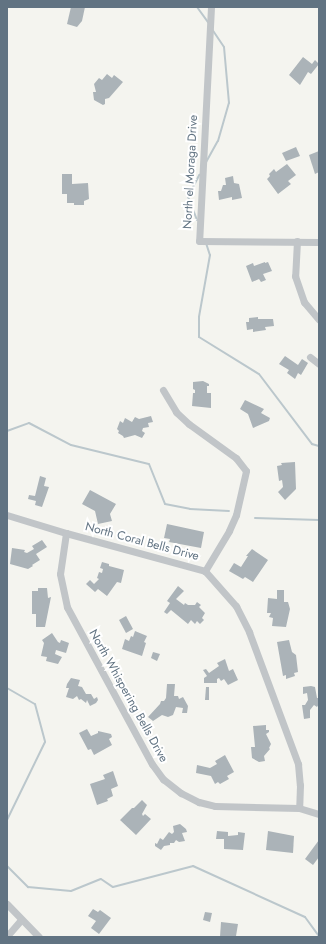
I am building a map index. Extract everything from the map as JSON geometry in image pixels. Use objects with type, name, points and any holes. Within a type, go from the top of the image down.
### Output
[{"type":"street","name":"North el Moraga Drive","points":[[211,7],[199,241],[262,243],[297,241],[319,242]]},
{"type":"street","points":[[297,241],[295,276],[304,302],[319,320]]},
{"type":"street","points":[[310,357],[319,364]]},
{"type":"street","points":[[163,390],[176,412],[236,458],[246,471],[236,515],[229,531],[205,571]]},
{"type":"street","name":"North Coral Bells Drive","points":[[7,515],[66,533],[205,571],[236,606],[249,632],[298,764],[300,785],[299,808]]},
{"type":"street","name":"North Whispering Bells Drive","points":[[66,533],[60,574],[67,606],[152,764],[163,779],[181,793],[199,802],[215,806],[299,808],[319,814]]},
{"type":"street","points":[[7,904],[39,937]]},
{"type":"street","points":[[7,936],[21,920]]},
{"type":"building","points":[[71,7],[85,7],[82,21],[77,27],[67,24]]},
{"type":"building","points":[[303,57],[312,64],[315,60],[319,64],[311,74],[308,72],[300,85],[289,75]]},
{"type":"building","points":[[107,74],[112,78],[114,75],[123,82],[109,98],[105,99],[105,104],[103,105],[94,100],[93,92],[96,92],[94,84],[99,78],[102,80]]},
{"type":"building","points":[[296,147],[300,156],[286,161],[282,153]]},
{"type":"building","points":[[319,151],[319,172],[315,174],[309,155]]},
{"type":"building","points":[[287,164],[296,175],[288,181],[291,184],[278,194],[267,179],[270,176],[269,174],[274,169],[276,172]]},
{"type":"building","points":[[62,174],[72,174],[72,184],[88,183],[89,199],[84,201],[84,205],[67,203],[67,194],[62,194]]},
{"type":"building","points":[[233,176],[234,183],[239,184],[242,198],[232,200],[232,197],[219,200],[218,191],[221,191],[223,185],[226,185],[225,178]]},
{"type":"building","points":[[268,262],[272,271],[263,274],[266,280],[261,282],[259,279],[252,282],[246,266],[253,263],[254,266]]},
{"type":"building","points":[[258,317],[258,319],[273,319],[274,326],[265,327],[266,330],[253,332],[253,329],[247,330],[246,322],[249,322],[249,318]]},
{"type":"building","points":[[285,356],[298,365],[302,359],[308,363],[301,375],[298,373],[295,379],[287,373],[289,370],[279,364]]},
{"type":"building","points":[[203,381],[209,384],[209,386],[207,386],[207,393],[211,393],[211,408],[192,406],[193,393],[195,393],[195,390],[193,389],[193,382]]},
{"type":"building","points":[[245,400],[264,409],[261,413],[270,418],[269,421],[253,428],[248,414],[240,409]]},
{"type":"building","points":[[151,416],[153,422],[148,423],[149,427],[143,428],[142,431],[145,433],[142,438],[135,435],[124,438],[118,433],[119,431],[117,429],[120,421],[123,423],[125,418],[132,422],[135,417],[139,419]]},
{"type":"building","points":[[295,462],[296,489],[285,500],[278,492],[283,487],[282,480],[279,481],[277,466],[282,465],[281,463]]},
{"type":"building","points":[[40,476],[46,478],[44,486],[49,487],[42,507],[35,505],[36,501],[28,499],[29,495],[35,496]]},
{"type":"building","points":[[90,490],[116,504],[110,514],[112,521],[98,524],[95,511],[82,504]]},
{"type":"building","points":[[167,524],[204,532],[201,548],[169,542],[170,539],[164,538]]},
{"type":"building","points":[[42,540],[47,547],[36,554],[40,560],[32,565],[33,566],[28,569],[10,564],[12,548],[25,550],[24,552],[27,553],[34,549],[32,546]]},
{"type":"building","points":[[252,549],[268,560],[253,582],[245,577],[243,579],[229,571],[234,563],[241,567],[248,556],[246,556]]},
{"type":"building","points":[[102,562],[109,564],[109,566],[124,570],[121,583],[117,582],[107,596],[98,589],[95,592],[86,584],[90,580],[94,584],[99,579],[97,578],[99,572],[102,573],[103,569],[100,568]]},
{"type":"building","points":[[178,586],[184,591],[176,599],[184,605],[185,603],[188,605],[195,605],[197,602],[201,605],[199,607],[205,613],[202,618],[204,620],[200,624],[197,621],[195,624],[191,620],[188,624],[171,610],[167,614],[164,612],[170,603],[167,601]]},
{"type":"building","points":[[38,588],[47,588],[48,598],[51,597],[45,627],[36,627],[36,614],[32,614],[32,591],[38,591]]},
{"type":"building","points":[[277,590],[284,590],[284,602],[288,602],[290,609],[286,627],[272,626],[273,618],[269,617],[271,613],[267,613],[268,598],[277,599]]},
{"type":"building","points":[[126,616],[133,629],[126,633],[119,620]]},
{"type":"building","points":[[135,631],[147,636],[144,642],[146,643],[142,656],[122,649],[125,639],[129,641],[131,636],[133,637]]},
{"type":"building","points":[[52,633],[58,642],[60,643],[61,640],[69,643],[66,653],[56,650],[55,654],[62,657],[58,664],[46,661],[47,657],[41,656],[44,643],[42,640]]},
{"type":"building","points":[[289,640],[292,652],[296,655],[298,672],[294,673],[295,676],[286,679],[286,675],[283,676],[277,642]]},
{"type":"building","points":[[153,652],[160,654],[157,661],[151,658]]},
{"type":"building","points":[[225,659],[229,671],[233,669],[238,680],[228,685],[224,679],[221,681],[219,678],[217,679],[217,683],[204,683],[204,678],[207,676],[203,670],[206,669],[209,673],[219,666],[217,663]]},
{"type":"building","points":[[71,678],[80,680],[78,686],[82,687],[86,694],[91,694],[94,699],[97,697],[98,700],[96,703],[90,706],[87,700],[86,703],[81,699],[79,700],[77,696],[73,699],[66,697],[69,688],[66,688],[67,684]]},
{"type":"building","points":[[167,684],[175,684],[174,696],[178,696],[179,699],[183,697],[188,706],[187,713],[182,713],[183,708],[176,707],[173,715],[168,717],[162,715],[153,721],[148,717],[161,701],[164,701],[166,698]]},
{"type":"building","points":[[206,687],[209,687],[209,700],[205,700]]},
{"type":"building","points":[[303,687],[315,687],[317,698],[319,698],[319,704],[317,707],[314,705],[310,710],[310,718],[304,719],[302,705],[305,705],[308,700],[307,693],[303,694]]},
{"type":"building","points":[[266,725],[266,730],[269,730],[269,732],[266,734],[271,744],[270,749],[264,756],[265,761],[259,762],[252,758],[251,747],[255,747],[253,726]]},
{"type":"building","points":[[87,729],[91,736],[98,733],[98,731],[111,734],[112,737],[109,739],[112,745],[94,755],[91,749],[88,750],[79,733]]},
{"type":"building","points":[[225,755],[234,772],[227,776],[229,779],[220,784],[218,782],[215,784],[211,776],[196,773],[197,765],[210,768],[217,764],[215,761]]},
{"type":"building","points":[[113,771],[118,786],[111,789],[113,796],[107,799],[108,801],[97,805],[90,784],[105,779],[103,775]]},
{"type":"building","points":[[142,800],[147,805],[142,814],[143,816],[145,814],[151,819],[136,835],[120,820]]},
{"type":"building","points":[[180,824],[186,829],[187,832],[182,833],[185,841],[179,842],[176,840],[174,843],[170,843],[170,845],[164,846],[161,850],[155,846],[155,843],[157,844],[160,838],[163,840],[169,832],[172,834],[174,832],[173,826]]},
{"type":"building","points":[[217,831],[228,832],[228,836],[238,835],[238,832],[245,833],[243,850],[224,849],[224,839],[216,839]]},
{"type":"building","points":[[268,831],[294,836],[293,853],[266,850]]},
{"type":"building","points":[[319,840],[319,857],[313,865],[305,859]]},
{"type":"building","points":[[93,909],[98,912],[100,910],[111,918],[99,934],[91,928],[96,921],[88,916]]},
{"type":"building","points":[[205,912],[212,913],[210,922],[203,920]]},
{"type":"building","points":[[221,922],[238,924],[236,936],[220,937]]},
{"type":"waterway","points":[[197,7],[208,22]]},
{"type":"waterway","points":[[205,164],[218,141],[229,103],[224,47],[212,29]]},
{"type":"waterway","points":[[197,220],[188,197],[199,175]]},
{"type":"waterway","points":[[206,243],[210,255],[199,317],[199,337],[259,374],[312,444],[319,446]]},
{"type":"waterway","points":[[7,431],[29,423],[71,445],[149,464],[165,504],[190,509],[229,511]]},
{"type":"waterway","points":[[255,518],[319,520]]},
{"type":"waterway","points":[[7,688],[35,704],[45,742],[7,820]]},
{"type":"waterway","points":[[7,866],[28,887],[71,891],[101,879],[113,887],[193,866],[305,917],[319,936]]}]
